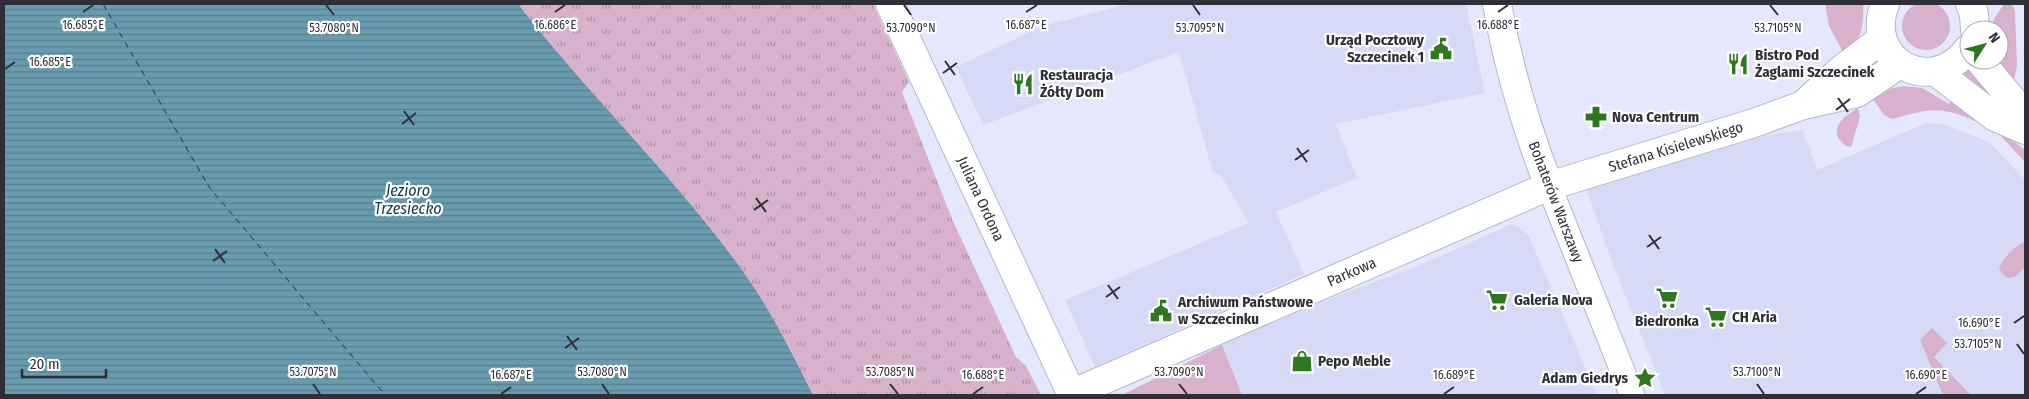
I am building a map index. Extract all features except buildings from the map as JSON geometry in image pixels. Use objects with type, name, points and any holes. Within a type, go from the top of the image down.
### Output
[{"type":"street","name":"Juliana Ordona","points":[[890,4],[1072,395]]},
{"type":"street","name":"Bohaterów Warszawy","points":[[1497,4],[1521,103],[1534,147],[1632,395]]},
{"type":"street","points":[[1885,4],[1881,14],[1880,27],[1882,39],[1889,53],[1900,64],[1911,70],[1936,72],[1949,68],[1959,61]]},
{"type":"street","name":"Stefana Kisielewskiego","points":[[1803,105],[1842,69],[1882,39]]},
{"type":"street","name":"Stefana Kisielewskiego","points":[[1549,186],[1754,123],[1803,105],[1857,93],[1900,64]]},
{"type":"street","points":[[1988,70],[2012,98],[2025,118]]},
{"type":"street","points":[[1936,72],[1995,117],[2025,130]]},
{"type":"street","name":"Parkowa","points":[[1072,395],[1549,186]]},
{"type":"shaded area","points":[[1129,4],[1466,4],[1485,93],[1336,124],[1357,178],[1276,212],[1304,274],[1095,367],[1065,300],[1249,223],[1222,177],[1212,170],[1179,52],[983,125],[956,67],[1042,26]]},
{"type":"shaded area","points":[[1926,123],[1942,124],[1989,142],[2025,180],[2025,395],[1665,395],[1613,265],[1586,188],[1738,140],[1803,130],[1817,170]]},
{"type":"shaded area","points":[[1509,225],[1517,226],[1529,236],[1597,395],[1242,395],[1222,345],[1326,300],[1421,265]]},
{"type":"green space","points":[[1921,2],[1931,2],[1940,6],[1946,12],[1949,17],[1949,35],[1940,46],[1931,50],[1921,50],[1912,46],[1906,40],[1902,31],[1902,21],[1906,12],[1912,6]]},
{"type":"green space","points":[[518,4],[873,4],[909,82],[902,92],[952,219],[1016,357],[1026,366],[1041,395],[813,395],[770,313],[740,267],[686,199]]},
{"type":"green space","points":[[1825,4],[1863,4],[1861,32],[1855,44],[1844,54],[1829,26]]},
{"type":"green space","points":[[2004,4],[2012,4],[2015,11],[2017,65],[2012,89],[1998,70],[2009,70],[2009,20],[1994,20]]},
{"type":"green space","points":[[1960,70],[1973,70],[2001,98],[1992,106],[1957,73]]},
{"type":"green space","points":[[1904,86],[1922,88],[1949,104],[1951,100],[1980,119],[1975,121],[1952,113],[1934,110],[1892,119],[1884,115],[1873,99],[1893,88]]},
{"type":"green space","points":[[1858,108],[1860,117],[1851,147],[1843,144],[1837,132],[1839,123]]},
{"type":"green space","points":[[1998,130],[2025,150],[2025,162],[1998,133]]},
{"type":"green space","points":[[2025,242],[2025,267],[2015,277],[2008,278],[2002,274],[1999,267],[2010,252]]},
{"type":"green space","points":[[1932,328],[1947,343],[1934,357],[1971,395],[1943,395],[1920,340]]},
{"type":"green space","points":[[1222,345],[1242,395],[1122,395]]},
{"type":"water","name":"Jezioro Trzesiecko","points":[[4,4],[518,4],[686,199],[740,267],[770,313],[813,395],[4,395]]},
{"type":"ferry route","points":[[103,4],[209,187],[385,395]]},
{"type":"place","name":"Urząd Pocztowy Szczecinek 1","points":[[1441,49]]},
{"type":"place","name":"Bistro Pod Żaglami Szczecinek","points":[[1738,64]]},
{"type":"place","name":"Restauracja Żółty Dom","points":[[1023,84]]},
{"type":"place","name":"Nova Centrum","points":[[1596,117]]},
{"type":"place","name":"Biedronka","points":[[1667,298]]},
{"type":"place","name":"Galeria Nova","points":[[1497,300]]},
{"type":"place","name":"Archiwum Państwowe w Szczecinku","points":[[1161,311]]},
{"type":"place","name":"CH Aria","points":[[1716,317]]},
{"type":"place","name":"Pepo Meble","points":[[1302,361]]},
{"type":"place","name":"Adam Giedrys","points":[[1645,378]]}]
